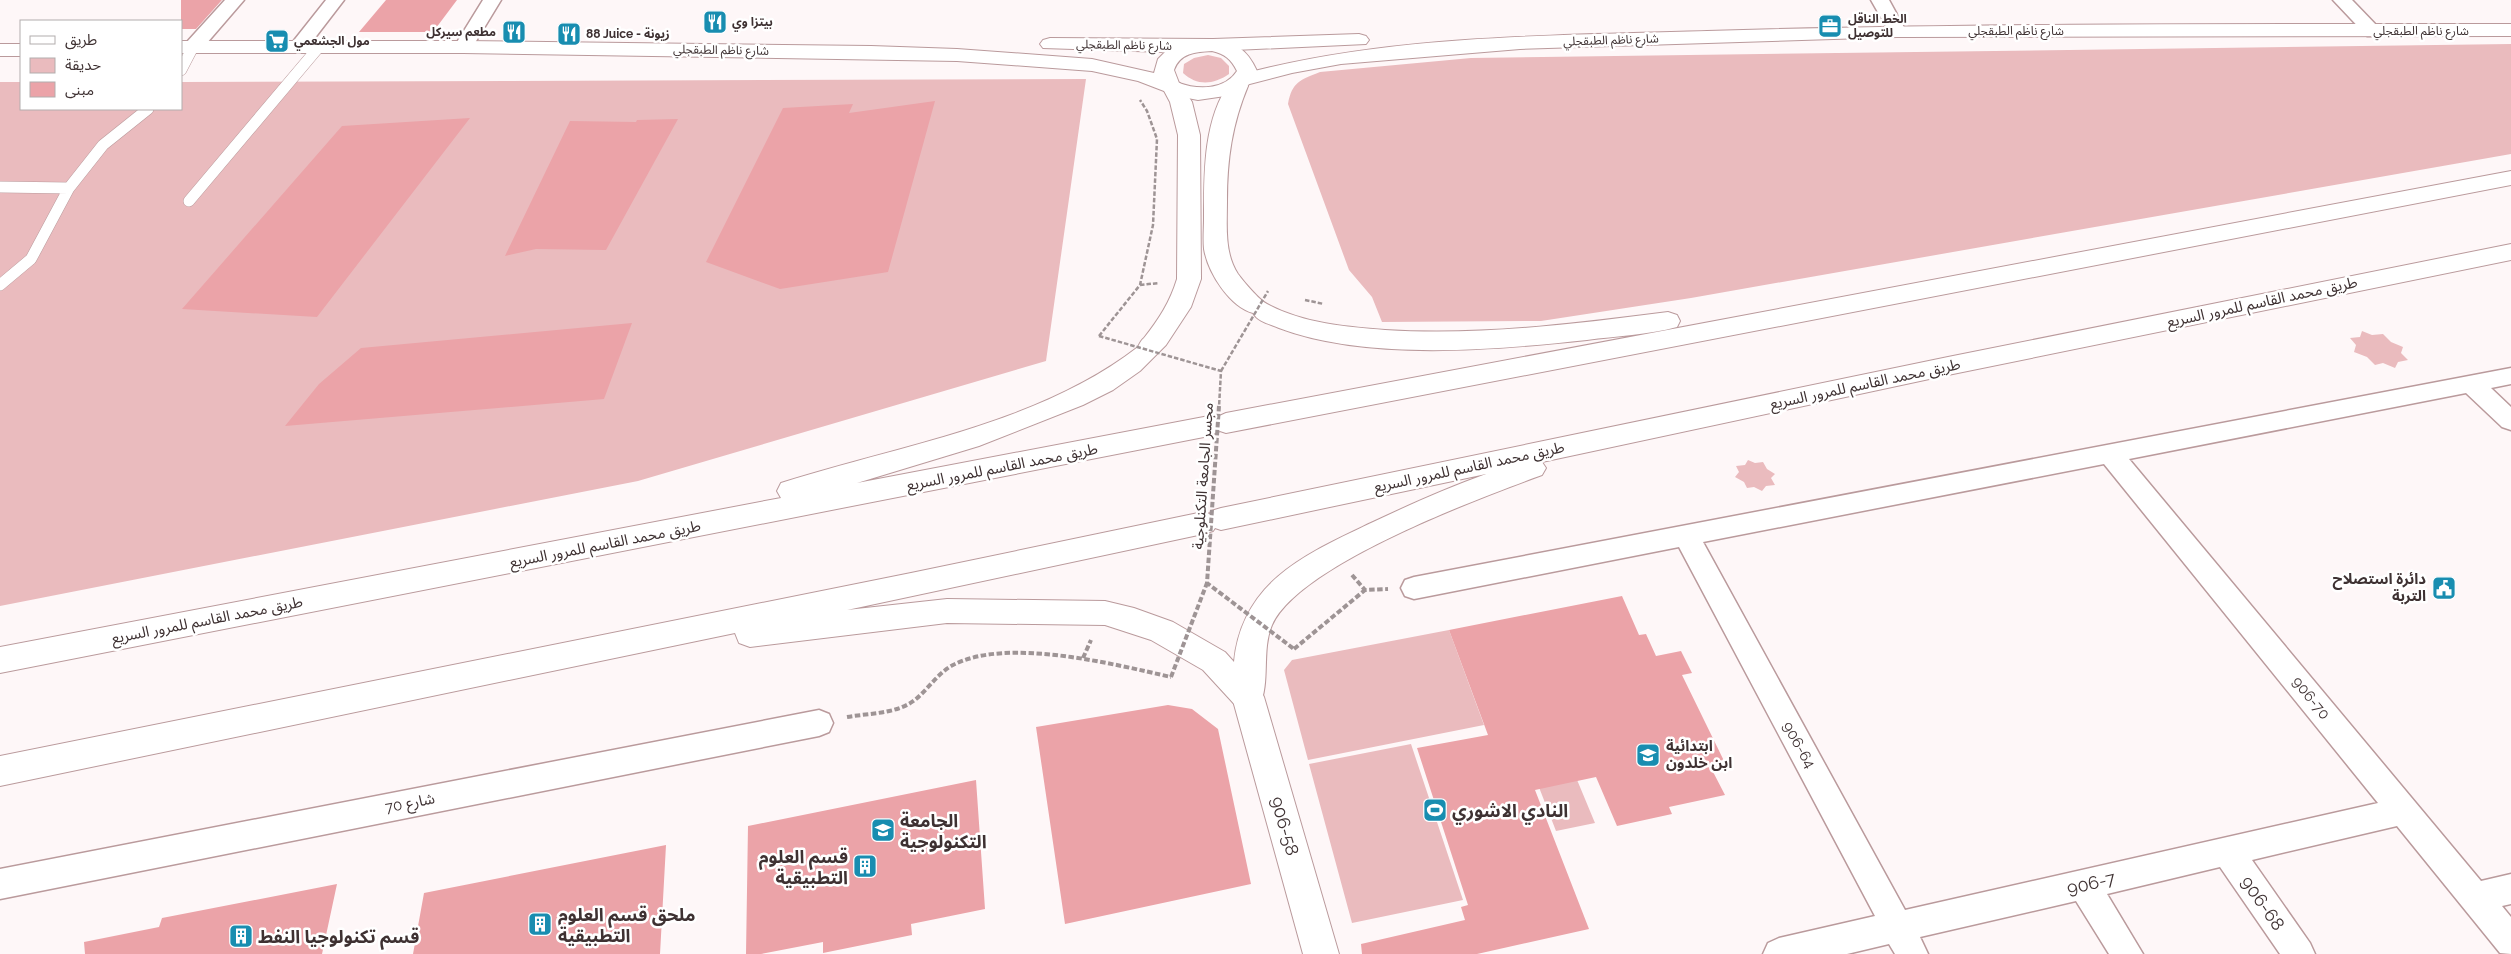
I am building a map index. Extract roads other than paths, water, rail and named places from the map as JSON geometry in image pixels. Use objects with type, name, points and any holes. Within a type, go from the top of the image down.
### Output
[{"type":"main road","name":"شارع ناظم الطبقجلي","points":[[187,47],[463,46],[871,52],[1066,61],[1119,70],[1198,94],[1226,91],[1240,83],[1290,66],[1341,58],[1520,42],[1898,31],[2373,32],[2511,30]]},
{"type":"main road","name":"شارع ناظم الطبقجلي","points":[[871,52],[993,43],[1204,46],[1436,38],[1520,42]]},
{"type":"main road","points":[[593,546],[921,455],[966,440],[1092,391],[1114,378],[1148,350],[1176,314],[1185,297],[1189,279],[1189,135],[1181,102],[1171,85],[1162,75],[1162,65],[1181,50],[1204,46],[1227,48],[1246,62],[1247,72],[1223,118],[1216,154],[1216,249],[1219,262],[1229,281],[1266,300],[1291,325],[1320,332],[1400,340],[1479,340],[1548,336],[1906,292]]},
{"type":"main road","points":[[0,50],[20,50]]},
{"type":"main road","name":"طريق محمد القاسم للمرور السريع","points":[[0,660],[1906,292],[2511,178]]},
{"type":"main road","name":"طريق محمد القاسم للمرور السريع","points":[[0,771],[581,653],[1672,424],[2511,252]]},
{"type":"main road","points":[[1248,697],[1250,652],[1261,616],[1284,587],[1307,569],[1333,553],[1458,495],[1565,457],[1672,424]]},
{"type":"main road","points":[[581,653],[947,612],[1105,613],[1134,620],[1162,631],[1214,661],[1248,697]]},
{"type":"main road","name":"906-58","points":[[1248,697],[1321,954]]},
{"type":"street","points":[[187,47],[235,0]]},
{"type":"street","points":[[297,48],[335,0]]},
{"type":"street","points":[[463,46],[492,0]]},
{"type":"street","points":[[1880,0],[1898,31]]},
{"type":"street","points":[[2342,0],[2373,32]]},
{"type":"street","points":[[1414,588],[2511,376]]},
{"type":"street","points":[[2470,383],[2511,421]]},
{"type":"street","name":"906-70","points":[[2110,454],[2511,942]]},
{"type":"street","name":"906-64","points":[[1686,536],[1912,954]]},
{"type":"street","name":"شارع 70","points":[[0,884],[819,723]]},
{"type":"street","name":"906-7","points":[[1778,954],[2403,810]]},
{"type":"street","name":"906-68","points":[[2227,851],[2300,954]]},
{"type":"street","points":[[2083,884],[2127,954]]},
{"type":"street","points":[[2475,898],[2511,889]]},
{"type":"lane","points":[[182,66],[187,47]]},
{"type":"lane","points":[[189,201],[318,48]]},
{"type":"lane","points":[[0,285],[31,259],[69,188],[103,145],[147,110]]},
{"type":"lane","points":[[0,187],[69,188]]},
{"type":"place","name":"بيتزا وي","points":[[715,22]]},
{"type":"place","name":"الخط الناقل للتوصيل","points":[[1830,26]]},
{"type":"place","name":"مطعم سيركل","points":[[514,32]]},
{"type":"place","name":"88 Juice - زيونة","points":[[569,34]]},
{"type":"place","name":"مول الجشعمي","points":[[277,41]]},
{"type":"place","name":"دائرة استصلاح التربة","points":[[2444,588]]},
{"type":"place","name":"ابتدائية ابن خلدون","points":[[1648,755]]},
{"type":"place","name":"النادي الاشوري","points":[[1435,810]]},
{"type":"place","name":"الجامعة التكنولوجية","points":[[883,830]]},
{"type":"place","name":"قسم العلوم التطبيقية","points":[[865,866]]},
{"type":"place","name":"ملحق قسم العلوم التطبيقية","points":[[540,924]]},
{"type":"place","name":"قسم تكنولوجيا النفط","points":[[241,936]]}]
